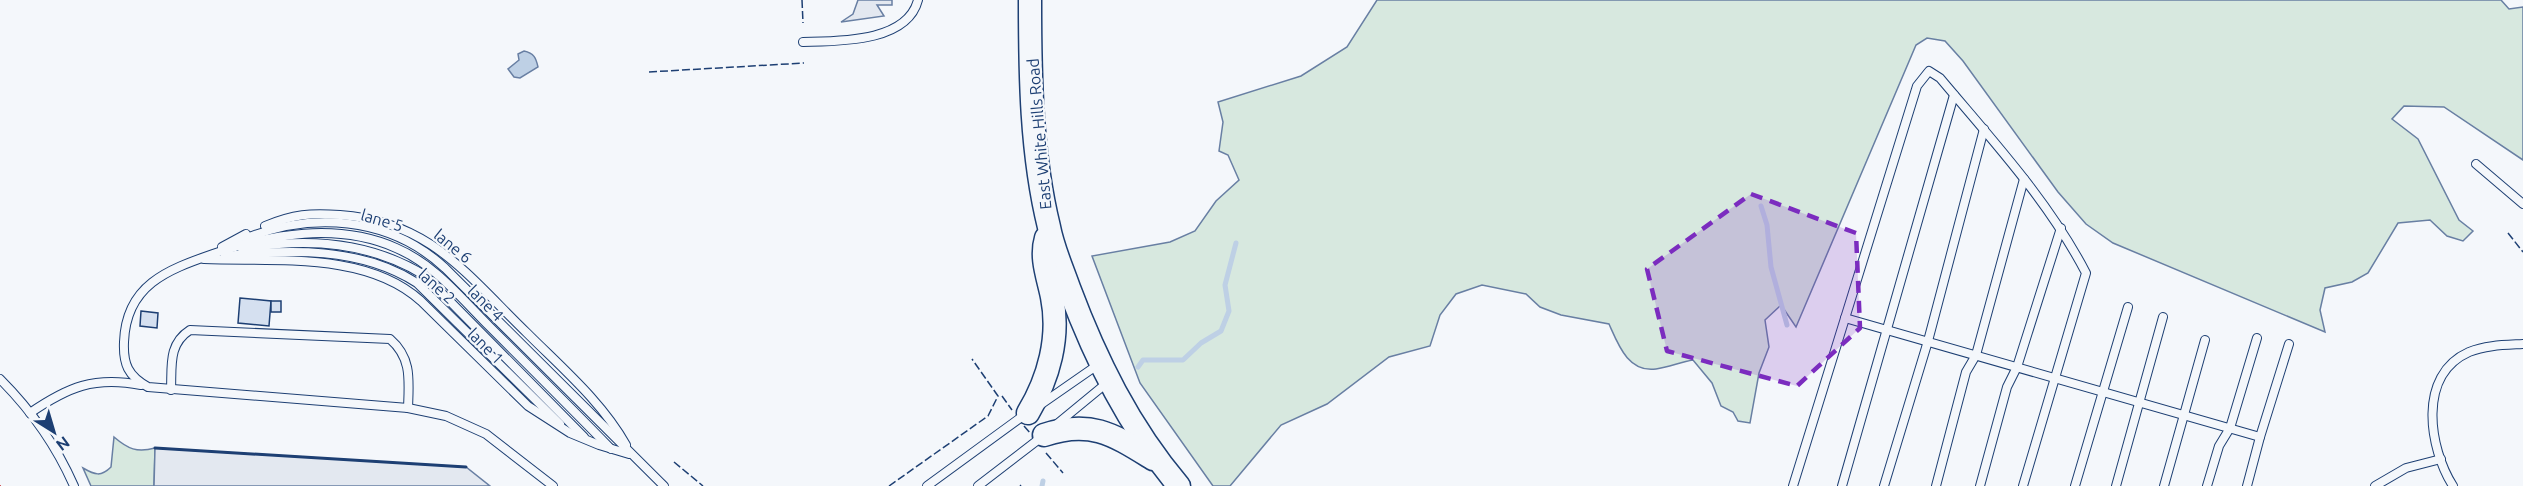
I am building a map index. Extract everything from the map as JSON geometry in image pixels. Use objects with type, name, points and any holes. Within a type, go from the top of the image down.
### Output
[{"type":"main road","name":"East White Hills Road","points":[[1030,0],[1033,107],[1049,228],[1081,320],[1105,372],[1161,464],[1179,486]]},
{"type":"main road","points":[[1028,412],[1048,370],[1055,334],[1053,299],[1042,251],[1049,228]]},
{"type":"main road","points":[[1044,435],[1077,428],[1105,432],[1161,464]]},
{"type":"lane","points":[[803,42],[848,41],[879,35],[903,21],[916,7],[918,0]]},
{"type":"lane","points":[[1793,486],[1917,86],[1929,72],[1940,78],[2024,179],[2061,228],[2086,273],[2022,486]]},
{"type":"lane","points":[[1842,486],[1954,95]]},
{"type":"lane","points":[[1884,486],[1928,341],[1984,129]]},
{"type":"lane","points":[[2476,164],[2523,204]]},
{"type":"lane","points":[[1936,486],[1966,372],[1976,355],[2024,179]]},
{"type":"lane","name":"lane 6","points":[[200,259],[250,232],[305,212],[370,217],[395,225],[424,240],[453,262],[553,359],[612,421],[631,454]]},
{"type":"lane","name":"lane 5","points":[[200,259],[269,229],[306,222],[374,229],[412,243],[435,259],[631,454]]},
{"type":"lane","points":[[1980,486],[2007,387],[2017,367],[2061,228]]},
{"type":"lane","name":"lane 4","points":[[200,259],[268,237],[306,233],[376,240],[414,257],[441,278],[612,449]]},
{"type":"lane","points":[[147,387],[134,378],[125,363],[126,322],[137,298],[150,284],[172,269],[244,248],[306,243],[373,250],[424,275],[587,440]]},
{"type":"lane","name":"lane 2","points":[[200,259],[243,254],[347,255],[367,259],[402,273],[417,283],[567,431]]},
{"type":"lane","name":"lane 1","points":[[200,259],[355,267],[375,273],[406,288],[519,397],[545,418],[567,431]]},
{"type":"lane","points":[[2075,486],[2128,307]]},
{"type":"lane","points":[[2116,486],[2141,403],[2163,317]]},
{"type":"lane","points":[[1845,318],[2260,437]]},
{"type":"lane","points":[[171,390],[172,349],[179,337],[190,330],[390,339],[401,349],[408,363],[408,408]]},
{"type":"lane","points":[[2207,486],[2219,446],[2230,428],[2257,338]]},
{"type":"lane","points":[[2164,486],[2205,340]]},
{"type":"lane","points":[[2247,486],[2289,344]]},
{"type":"lane","points":[[2453,486],[2441,459],[2432,405],[2437,383],[2449,368],[2467,353],[2485,347],[2523,344]]},
{"type":"lane","points":[[926,486],[1028,412],[1105,372]]},
{"type":"lane","points":[[978,486],[1044,435],[1105,372]]},
{"type":"lane","points":[[0,379],[30,413],[58,451],[74,486]]},
{"type":"lane","points":[[30,413],[56,395],[88,383],[116,381],[171,390],[408,408],[446,417],[486,434],[553,486]]},
{"type":"lane","points":[[567,431],[631,454],[664,486]]},
{"type":"lane","points":[[2375,486],[2406,468],[2441,459]]},
{"type":"highlighted area","points":[[1751,194],[1856,233],[1860,328],[1797,386],[1667,351],[1647,269]]},
{"type":"shaded area","points":[[858,0],[892,0],[892,5],[877,5],[884,16],[841,22],[853,14]]},
{"type":"shaded area","points":[[1377,0],[2501,0],[2509,9],[2523,7],[2523,160],[2444,107],[2404,106],[2392,119],[2418,139],[2459,220],[2473,231],[2463,241],[2447,236],[2430,220],[2398,223],[2368,273],[2352,282],[2325,288],[2320,310],[2325,332],[2113,243],[2086,224],[2058,192],[1963,61],[1945,41],[1927,38],[1916,45],[1796,327],[1781,305],[1765,320],[1769,347],[1759,373],[1750,423],[1738,421],[1733,412],[1721,406],[1712,383],[1693,360],[1656,369],[1646,369],[1631,362],[1625,356],[1609,324],[1561,315],[1540,307],[1526,294],[1482,285],[1456,294],[1440,315],[1430,346],[1389,357],[1327,404],[1281,425],[1230,486],[1213,486],[1140,383],[1092,256],[1170,242],[1195,231],[1216,201],[1239,180],[1228,155],[1219,151],[1223,122],[1218,102],[1301,76],[1347,47]]},
{"type":"shaded area","points":[[114,437],[133,449],[155,448],[154,486],[91,486],[83,468],[98,474],[111,467]]},
{"type":"shaded area","points":[[155,448],[466,467],[490,486],[154,486]]},
{"type":"water","points":[[524,51],[534,56],[538,67],[520,78],[514,77],[508,69],[519,60],[518,54]]},
{"type":"building","points":[[240,298],[271,301],[269,326],[238,323]]},
{"type":"building","points":[[271,301],[281,301],[281,312],[271,312]]},
{"type":"building","points":[[141,311],[158,313],[157,328],[140,326]]},
{"type":"waterway","points":[[1761,206],[1767,225],[1771,267],[1787,325]]},
{"type":"waterway","points":[[1138,367],[1143,360],[1183,360],[1201,343],[1221,331],[1229,311],[1225,285],[1236,243]]},
{"type":"waterway","points":[[1042,486],[1043,481]]},
{"type":"fence","points":[[802,0],[803,23]]},
{"type":"fence","points":[[649,72],[804,63]]},
{"type":"fence","points":[[2508,233],[2523,252]]},
{"type":"fence","points":[[889,486],[988,416],[998,396],[972,359]]},
{"type":"fence","points":[[1002,396],[1012,410]]},
{"type":"fence","points":[[1024,426],[1031,434]]},
{"type":"fence","points":[[1046,453],[1063,473]]},
{"type":"fence","points":[[674,462],[703,486]]},
{"type":"wall","points":[[155,448],[466,467]]}]
